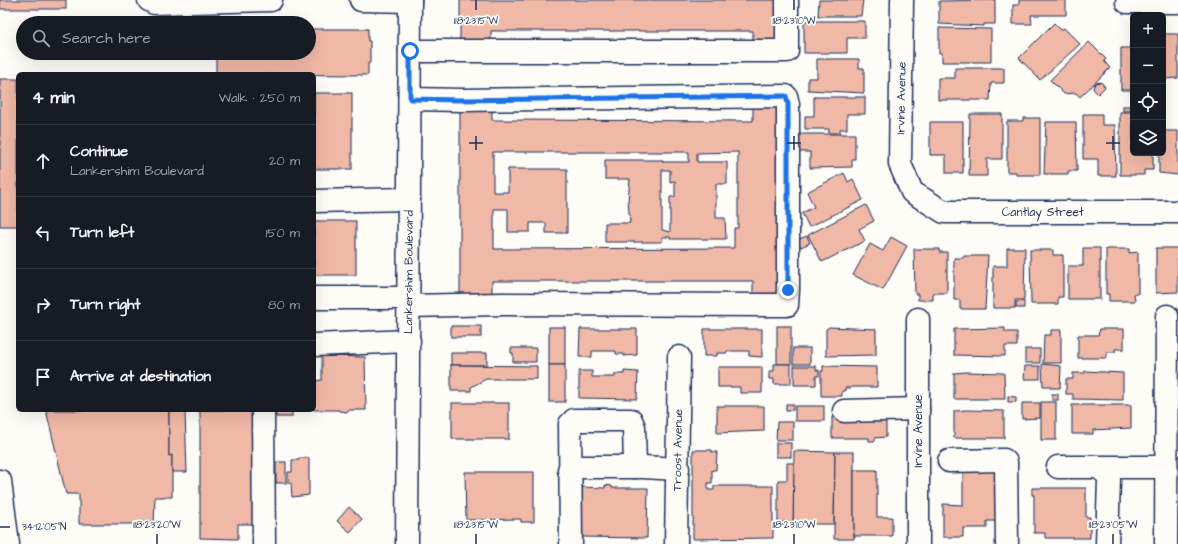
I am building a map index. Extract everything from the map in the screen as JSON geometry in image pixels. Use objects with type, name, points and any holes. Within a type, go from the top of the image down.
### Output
[{"type":"street","points":[[149,0],[154,3],[271,0]]},
{"type":"street","points":[[361,0],[410,0]]},
{"type":"street","name":"Lankershim Boulevard","points":[[407,544],[410,0]]},
{"type":"street","points":[[410,51],[787,51],[787,0]]},
{"type":"street","name":"Irvine Avenue","points":[[902,0],[900,164],[912,192]]},
{"type":"street","points":[[1127,2],[1178,2]]},
{"type":"street","points":[[316,298],[501,304],[787,305],[788,104],[786,96],[461,100],[410,99]]},
{"type":"street","name":"Cantlay Street","points":[[912,192],[944,212],[1178,212]]},
{"type":"street","points":[[316,200],[409,199]]},
{"type":"street","points":[[1166,544],[1166,467],[1172,369],[1167,316]]},
{"type":"street","name":"Irvine Avenue","points":[[918,319],[918,544]]},
{"type":"street","points":[[316,345],[409,341]]},
{"type":"street","name":"Troost Avenue","points":[[676,544],[679,357]]},
{"type":"street","points":[[844,411],[918,409]]},
{"type":"street","points":[[263,412],[264,544]]},
{"type":"street","points":[[571,544],[569,428],[574,420],[631,420],[634,427],[636,467]]},
{"type":"street","points":[[949,461],[1004,460],[1006,462],[1007,544]]},
{"type":"street","points":[[569,470],[575,467],[678,469]]},
{"type":"street","points":[[1058,467],[1166,467]]},
{"type":"street","points":[[1098,467],[1107,474],[1109,480],[1107,544]]},
{"type":"street","points":[[0,481],[8,544]]},
{"type":"building","points":[[0,0],[66,0],[66,9],[0,9]]},
{"type":"building","points":[[460,0],[783,0],[783,49],[753,49],[753,31],[491,31],[491,44],[460,44]]},
{"type":"building","points":[[819,0],[863,0],[861,16],[818,16]]},
{"type":"building","points":[[995,0],[995,24],[984,24],[984,26],[939,24],[939,1]]},
{"type":"building","points":[[1019,0],[1066,0],[1066,15],[1031,15],[1032,24],[1013,24],[1013,5],[1019,5]]},
{"type":"building","points":[[804,21],[865,21],[865,38],[847,38],[847,53],[804,53]]},
{"type":"building","points":[[1054,23],[1061,30],[1064,28],[1080,44],[1040,80],[1019,58]]},
{"type":"building","points":[[939,28],[991,29],[991,62],[942,62],[942,53],[939,53]]},
{"type":"building","points":[[316,29],[368,29],[368,41],[370,41],[370,63],[368,63],[368,75],[316,75],[316,72],[216,72],[216,60],[316,60]]},
{"type":"building","points":[[1166,34],[1178,34],[1178,78],[1166,79]]},
{"type":"building","points":[[1089,42],[1106,59],[1104,61],[1110,68],[1080,97],[1076,93],[1064,94],[1050,80]]},
{"type":"building","points":[[1121,48],[1130,48],[1130,90],[1121,90]]},
{"type":"building","points":[[817,59],[859,59],[859,68],[864,68],[864,93],[808,90],[808,78],[817,78]]},
{"type":"building","points":[[955,68],[1004,68],[1004,83],[991,83],[990,100],[938,100],[938,78],[955,78]]},
{"type":"building","points":[[0,79],[16,79],[16,226],[0,226]]},
{"type":"building","points":[[1101,82],[1105,87],[1098,94],[1093,89],[1095,83]]},
{"type":"building","points":[[316,93],[352,93],[352,169],[316,169]]},
{"type":"building","points":[[814,97],[865,97],[865,114],[847,114],[847,129],[840,129],[840,133],[829,133],[829,129],[805,129],[805,116],[814,116]]},
{"type":"building","points":[[753,102],[783,102],[783,300],[753,300],[753,281],[492,281],[492,294],[460,295],[460,107],[492,107],[492,120],[753,121]],"holes":[[[493,152],[689,152],[689,162],[663,162],[663,160],[605,160],[605,179],[630,179],[628,201],[630,223],[605,223],[605,242],[662,242],[662,237],[670,237],[670,239],[726,239],[725,218],[716,218],[716,184],[727,184],[727,162],[697,162],[697,153],[738,152],[738,228],[734,228],[734,248],[494,249],[494,209],[508,209],[508,232],[530,232],[530,223],[546,223],[546,233],[567,233],[567,169],[508,169],[508,192],[493,192]],[[662,170],[670,170],[670,182],[675,181],[675,197],[670,197],[670,232],[662,230]]]},
{"type":"building","points":[[1123,106],[1130,106],[1130,111],[1123,111]]},
{"type":"building","points":[[1120,112],[1130,112],[1130,156],[1153,156],[1153,170],[1144,170],[1144,175],[1120,175]]},
{"type":"building","points":[[970,114],[1002,114],[1002,159],[987,159],[987,176],[969,176]]},
{"type":"building","points":[[1083,114],[1102,114],[1102,125],[1115,125],[1116,176],[1098,176],[1098,159],[1083,159]]},
{"type":"building","points":[[1023,118],[1040,118],[1040,175],[1016,175],[1016,172],[1007,172],[1007,121],[1023,121]]},
{"type":"building","points":[[930,122],[963,122],[963,173],[946,173],[946,155],[930,155]]},
{"type":"building","points":[[1046,122],[1076,122],[1077,171],[1068,171],[1068,174],[1044,174]]},
{"type":"building","points":[[1166,131],[1178,131],[1178,175],[1159,173],[1159,156],[1166,156]]},
{"type":"building","points":[[795,134],[855,134],[855,159],[852,159],[852,167],[810,168],[810,152],[796,152]]},
{"type":"building","points":[[844,173],[848,182],[853,179],[863,200],[809,227],[802,213],[814,207],[807,192]]},
{"type":"building","points":[[866,205],[874,221],[859,229],[865,241],[822,262],[808,235]]},
{"type":"building","points":[[316,221],[356,221],[356,275],[316,275]]},
{"type":"building","points":[[807,236],[810,243],[801,247],[797,240]]},
{"type":"building","points":[[891,237],[907,246],[883,290],[853,275],[870,244],[883,251]]},
{"type":"building","points":[[1007,248],[1025,248],[1024,300],[1015,300],[1015,308],[993,308],[993,266],[1007,266]]},
{"type":"building","points":[[1083,248],[1100,248],[1100,299],[1068,299],[1068,266],[1083,266]]},
{"type":"building","points":[[1156,248],[1178,248],[1178,292],[1156,293]]},
{"type":"building","points":[[914,249],[939,249],[939,252],[947,252],[947,293],[933,293],[933,300],[918,300],[918,294],[915,294]]},
{"type":"building","points":[[1106,249],[1129,249],[1129,253],[1138,252],[1138,294],[1134,294],[1135,301],[1109,301],[1109,294],[1106,294]]},
{"type":"building","points":[[1030,250],[1053,250],[1053,255],[1063,255],[1063,297],[1058,297],[1058,304],[1031,304]]},
{"type":"building","points":[[963,256],[988,256],[985,309],[960,309],[960,300],[954,300],[954,258],[963,258]]},
{"type":"building","points":[[1024,301],[1024,308],[1016,308],[1016,302]]},
{"type":"building","points":[[451,326],[481,326],[481,337],[451,337]]},
{"type":"building","points":[[777,326],[791,326],[791,364],[777,364]]},
{"type":"building","points":[[549,327],[565,327],[565,365],[549,365]]},
{"type":"building","points":[[829,327],[876,329],[876,355],[826,356],[826,329]]},
{"type":"building","points":[[1005,328],[1005,332],[1017,332],[1017,346],[1005,346],[1005,356],[954,355],[954,329]]},
{"type":"building","points":[[580,329],[637,329],[637,355],[624,356],[624,354],[616,354],[616,351],[592,351],[592,357],[579,357]]},
{"type":"building","points":[[704,329],[762,329],[762,357],[749,356],[749,351],[727,351],[727,353],[717,353],[717,356],[704,356]]},
{"type":"building","points":[[1100,329],[1124,329],[1124,349],[1115,349],[1115,352],[1107,352],[1107,357],[1104,358],[1078,358],[1078,335],[1098,335]]},
{"type":"building","points":[[1051,330],[1061,330],[1061,363],[1043,363],[1044,335],[1051,335]]},
{"type":"building","points":[[511,348],[536,348],[536,362],[513,362],[513,353],[511,353]]},
{"type":"building","points":[[793,348],[810,348],[810,364],[793,364]]},
{"type":"building","points":[[1025,349],[1040,349],[1040,363],[1025,363]]},
{"type":"building","points":[[451,353],[487,353],[487,365],[451,365]]},
{"type":"building","points":[[322,356],[365,357],[366,410],[348,410],[348,412],[339,410],[316,410],[316,381],[322,380]]},
{"type":"building","points":[[774,364],[791,364],[791,384],[774,384],[774,379],[769,379],[769,371],[774,371]]},
{"type":"building","points":[[1042,364],[1061,366],[1060,388],[1043,386]]},
{"type":"building","points":[[451,365],[537,366],[537,379],[486,379],[471,387],[471,391],[451,391]]},
{"type":"building","points":[[549,365],[565,365],[565,402],[549,402]]},
{"type":"building","points":[[794,366],[816,366],[816,370],[819,370],[819,376],[816,376],[816,385],[794,385]]},
{"type":"building","points":[[823,366],[877,367],[877,387],[851,387],[845,388],[845,391],[842,391],[842,396],[821,396],[821,371],[823,371]]},
{"type":"building","points":[[1025,366],[1040,366],[1040,379],[1024,379]]},
{"type":"building","points":[[718,367],[762,367],[762,393],[740,393],[740,387],[718,387]]},
{"type":"building","points":[[579,371],[592,371],[592,377],[615,377],[615,374],[624,374],[624,371],[638,372],[637,399],[579,398]]},
{"type":"building","points":[[1085,371],[1123,373],[1123,400],[1073,399],[1073,394],[1066,394],[1066,379],[1073,379],[1073,373],[1085,373]]},
{"type":"building","points":[[954,373],[1004,373],[1005,399],[954,399]]},
{"type":"building","points":[[1052,394],[1058,394],[1058,400],[1052,400]]},
{"type":"building","points":[[1008,396],[1016,397],[1016,402],[1008,402]]},
{"type":"building","points":[[1041,402],[1056,402],[1056,440],[1041,440]]},
{"type":"building","points":[[452,403],[509,403],[509,439],[452,439]]},
{"type":"building","points":[[1022,403],[1040,403],[1040,418],[1022,419]]},
{"type":"building","points":[[786,404],[793,404],[793,410],[786,410]]},
{"type":"building","points":[[1072,405],[1131,405],[1131,428],[1093,430],[1093,434],[1072,434]]},
{"type":"building","points":[[717,406],[764,406],[764,431],[717,433]]},
{"type":"building","points":[[795,406],[824,406],[824,421],[795,421]]},
{"type":"building","points":[[954,411],[1004,411],[1004,438],[954,438]]},
{"type":"building","points":[[46,412],[169,412],[169,456],[172,455],[172,497],[155,497],[154,524],[79,524],[79,494],[66,494]]},
{"type":"building","points":[[169,412],[185,412],[187,472],[172,472],[172,455],[169,456]]},
{"type":"building","points":[[200,412],[253,412],[253,524],[238,524],[238,539],[200,538]]},
{"type":"building","points":[[276,412],[292,412],[292,417],[276,417]]},
{"type":"building","points":[[832,417],[886,418],[886,437],[875,438],[875,441],[869,441],[869,438],[832,438]]},
{"type":"building","points":[[777,422],[793,422],[793,440],[776,440]]},
{"type":"building","points":[[776,443],[791,443],[791,457],[776,457]]},
{"type":"building","points":[[693,450],[712,450],[712,452],[717,452],[716,470],[712,470],[712,483],[708,483],[708,490],[714,490],[714,486],[773,486],[773,538],[693,539]]},
{"type":"building","points":[[794,451],[835,452],[834,524],[793,524]]},
{"type":"building","points":[[835,452],[854,452],[854,539],[834,539]]},
{"type":"building","points":[[299,458],[309,458],[309,495],[292,497],[291,483],[288,483],[288,472],[292,472],[292,460],[299,460]]},
{"type":"building","points":[[276,462],[286,462],[286,483],[276,483]]},
{"type":"building","points":[[787,463],[794,463],[793,522],[778,522],[778,480],[787,480]]},
{"type":"building","points":[[963,469],[996,469],[996,521],[987,521],[987,528],[963,528],[963,537],[943,537],[943,504],[963,505]]},
{"type":"building","points":[[854,470],[877,470],[877,517],[892,517],[892,536],[854,536]]},
{"type":"building","points":[[465,472],[534,472],[534,522],[521,522],[521,519],[466,520]]},
{"type":"building","points":[[605,485],[612,486],[612,488],[648,488],[647,538],[579,537],[579,487],[605,488]]},
{"type":"building","points":[[1032,488],[1086,488],[1086,517],[1090,517],[1090,538],[1045,538],[1045,533],[1034,533],[1034,495],[1032,495]]},
{"type":"building","points":[[349,507],[362,519],[350,532],[337,521]]},
{"type":"route","points":[[410,51],[410,99],[461,100],[786,96],[788,104],[788,290]]}]
